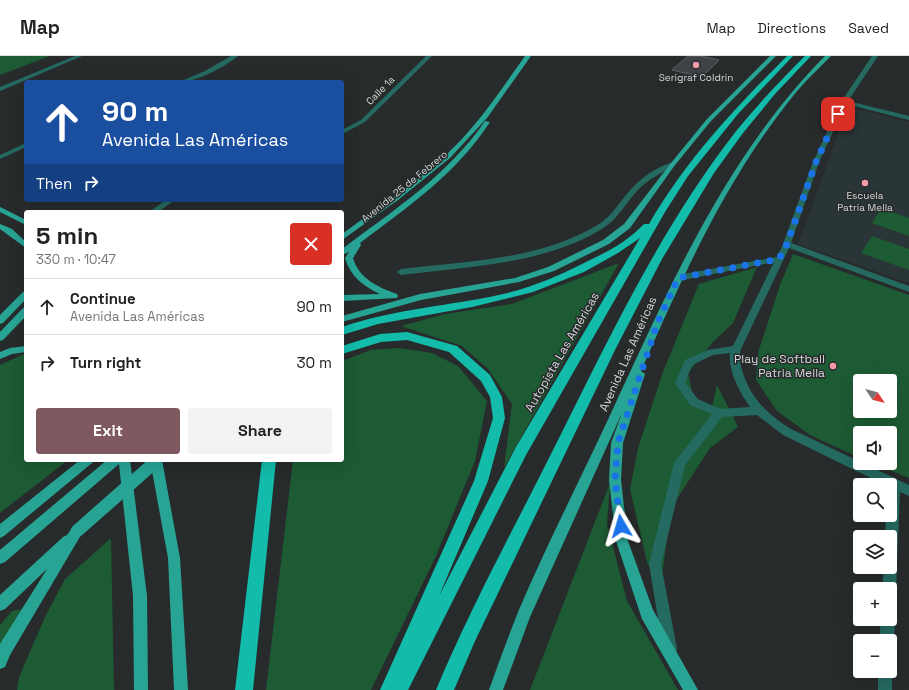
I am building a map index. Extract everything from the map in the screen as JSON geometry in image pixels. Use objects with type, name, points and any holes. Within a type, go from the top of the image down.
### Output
[{"type":"highway","name":"Autopista Las Américas","points":[[399,690],[521,451],[660,212],[685,175],[735,112],[790,56]]},
{"type":"highway","points":[[445,690],[469,635],[638,291],[701,186],[729,144],[755,112],[808,56]]},
{"type":"highway","points":[[344,330],[363,323],[491,300],[535,289],[567,277],[622,248],[640,233],[660,212]]},
{"type":"highway","points":[[344,349],[380,338],[407,336],[453,349],[486,378],[496,397],[499,418],[481,481],[389,690]]},
{"type":"highway","points":[[244,690],[269,462]]},
{"type":"main road","name":"Avenida 25 de Febrero","points":[[344,236],[439,164],[478,126],[528,56]]},
{"type":"main road","points":[[344,318],[420,297],[516,280],[551,269],[606,242],[627,226],[672,164],[709,120],[773,56]]},
{"type":"main road","name":"Avenida Las Américas","points":[[496,690],[524,615],[678,278],[695,244],[761,134],[799,87],[828,56]]},
{"type":"main road","name":"Avenida 25 de Febrero","points":[[344,251],[455,162],[478,137],[502,94]]},
{"type":"main road","points":[[0,209],[24,222]]},
{"type":"main road","points":[[382,222],[354,248],[349,258],[350,267],[355,276],[380,291],[394,296]]},
{"type":"main road","points":[[0,226],[9,231],[24,244]]},
{"type":"main road","points":[[0,321],[24,296]]},
{"type":"main road","points":[[344,298],[394,296],[420,297]]},
{"type":"main road","points":[[0,338],[24,312]]},
{"type":"main road","points":[[657,324],[618,443],[615,480],[622,541],[647,614],[691,690]]},
{"type":"main road","points":[[0,356],[10,351],[24,348]]},
{"type":"main road","points":[[0,532],[86,462]]},
{"type":"main road","points":[[0,558],[113,462]]},
{"type":"main road","points":[[124,462],[140,596],[141,690]]},
{"type":"main road","points":[[0,604],[77,531],[155,462]]},
{"type":"main road","points":[[157,462],[174,558],[181,690]]},
{"type":"main road","points":[[0,662],[4,651],[77,531]]},
{"type":"street","points":[[0,89],[79,56]]},
{"type":"street","points":[[187,80],[207,72],[235,56]]},
{"type":"street","name":"Calle 1a","points":[[344,131],[363,121],[429,56]]},
{"type":"street","points":[[875,56],[844,102],[816,162],[787,244],[736,349],[734,362],[746,396],[757,411],[787,432],[882,478]]},
{"type":"street","points":[[0,86],[20,80]]},
{"type":"street","points":[[844,102],[909,118]]},
{"type":"street","points":[[0,157],[24,146]]},
{"type":"street","points":[[402,272],[530,254],[556,248],[584,237],[604,224],[640,183],[672,164]]},
{"type":"street","points":[[156,210],[168,202]]},
{"type":"street","points":[[787,244],[909,289]]},
{"type":"street","points":[[678,278],[779,259]]},
{"type":"street","points":[[736,349],[711,352],[688,362],[680,383],[694,402],[719,413],[757,411]]},
{"type":"street","points":[[672,657],[655,564],[680,463],[719,413]]},
{"type":"street","points":[[897,485],[909,490]]},
{"type":"street","points":[[889,582],[892,522]]},
{"type":"street","points":[[885,678],[885,690]]},
{"type":"shaded area","name":"Escuela Patria Mella","points":[[848,107],[909,122],[909,283],[798,244]]},
{"type":"green space","points":[[0,56],[50,56],[0,75]]},
{"type":"green space","points":[[881,208],[909,218],[909,236],[872,223]]},
{"type":"green space","points":[[872,236],[909,249],[909,270],[861,253]]},
{"type":"green space","name":"Play de Softball Patria Mella","points":[[793,254],[909,295],[909,478],[889,470],[897,470],[897,426],[853,426],[853,455],[810,435],[777,411],[756,380],[758,353],[780,285]]},
{"type":"green space","points":[[619,263],[504,468],[512,404],[488,369],[462,346],[401,326],[445,314],[512,304]]},
{"type":"green space","points":[[757,267],[733,323],[713,342],[688,373],[693,396],[711,412],[717,385],[738,427],[710,448],[671,508],[660,590],[647,562],[630,489],[638,448],[663,372],[699,284]]},
{"type":"green space","points":[[399,348],[432,353],[458,366],[487,401],[475,461],[436,556],[371,690],[266,690],[293,462],[344,462],[344,360],[371,350]]},
{"type":"green space","points":[[24,354],[24,462],[65,462],[0,513],[0,365]]},
{"type":"green space","points":[[610,483],[607,524],[627,601],[678,690],[530,690]]},
{"type":"green space","points":[[111,538],[114,690],[17,690],[19,677],[45,617],[65,579]]},
{"type":"green space","points":[[23,609],[0,646],[0,625],[12,611]]},
{"type":"building","name":"Serigraf Coldrin","points":[[688,56],[700,56],[719,60],[702,77],[672,70]]},
{"type":"place","name":"Serigraf Coldrin","points":[[696,65]]},
{"type":"place","name":"Escuela Patria Mella","points":[[865,183]]},
{"type":"place","name":"Play de Softball Patria Mella","points":[[833,366]]},
{"type":"route","points":[[621,526],[615,480],[618,443],[657,324],[678,278],[779,259],[787,244],[816,162],[838,114]]}]
